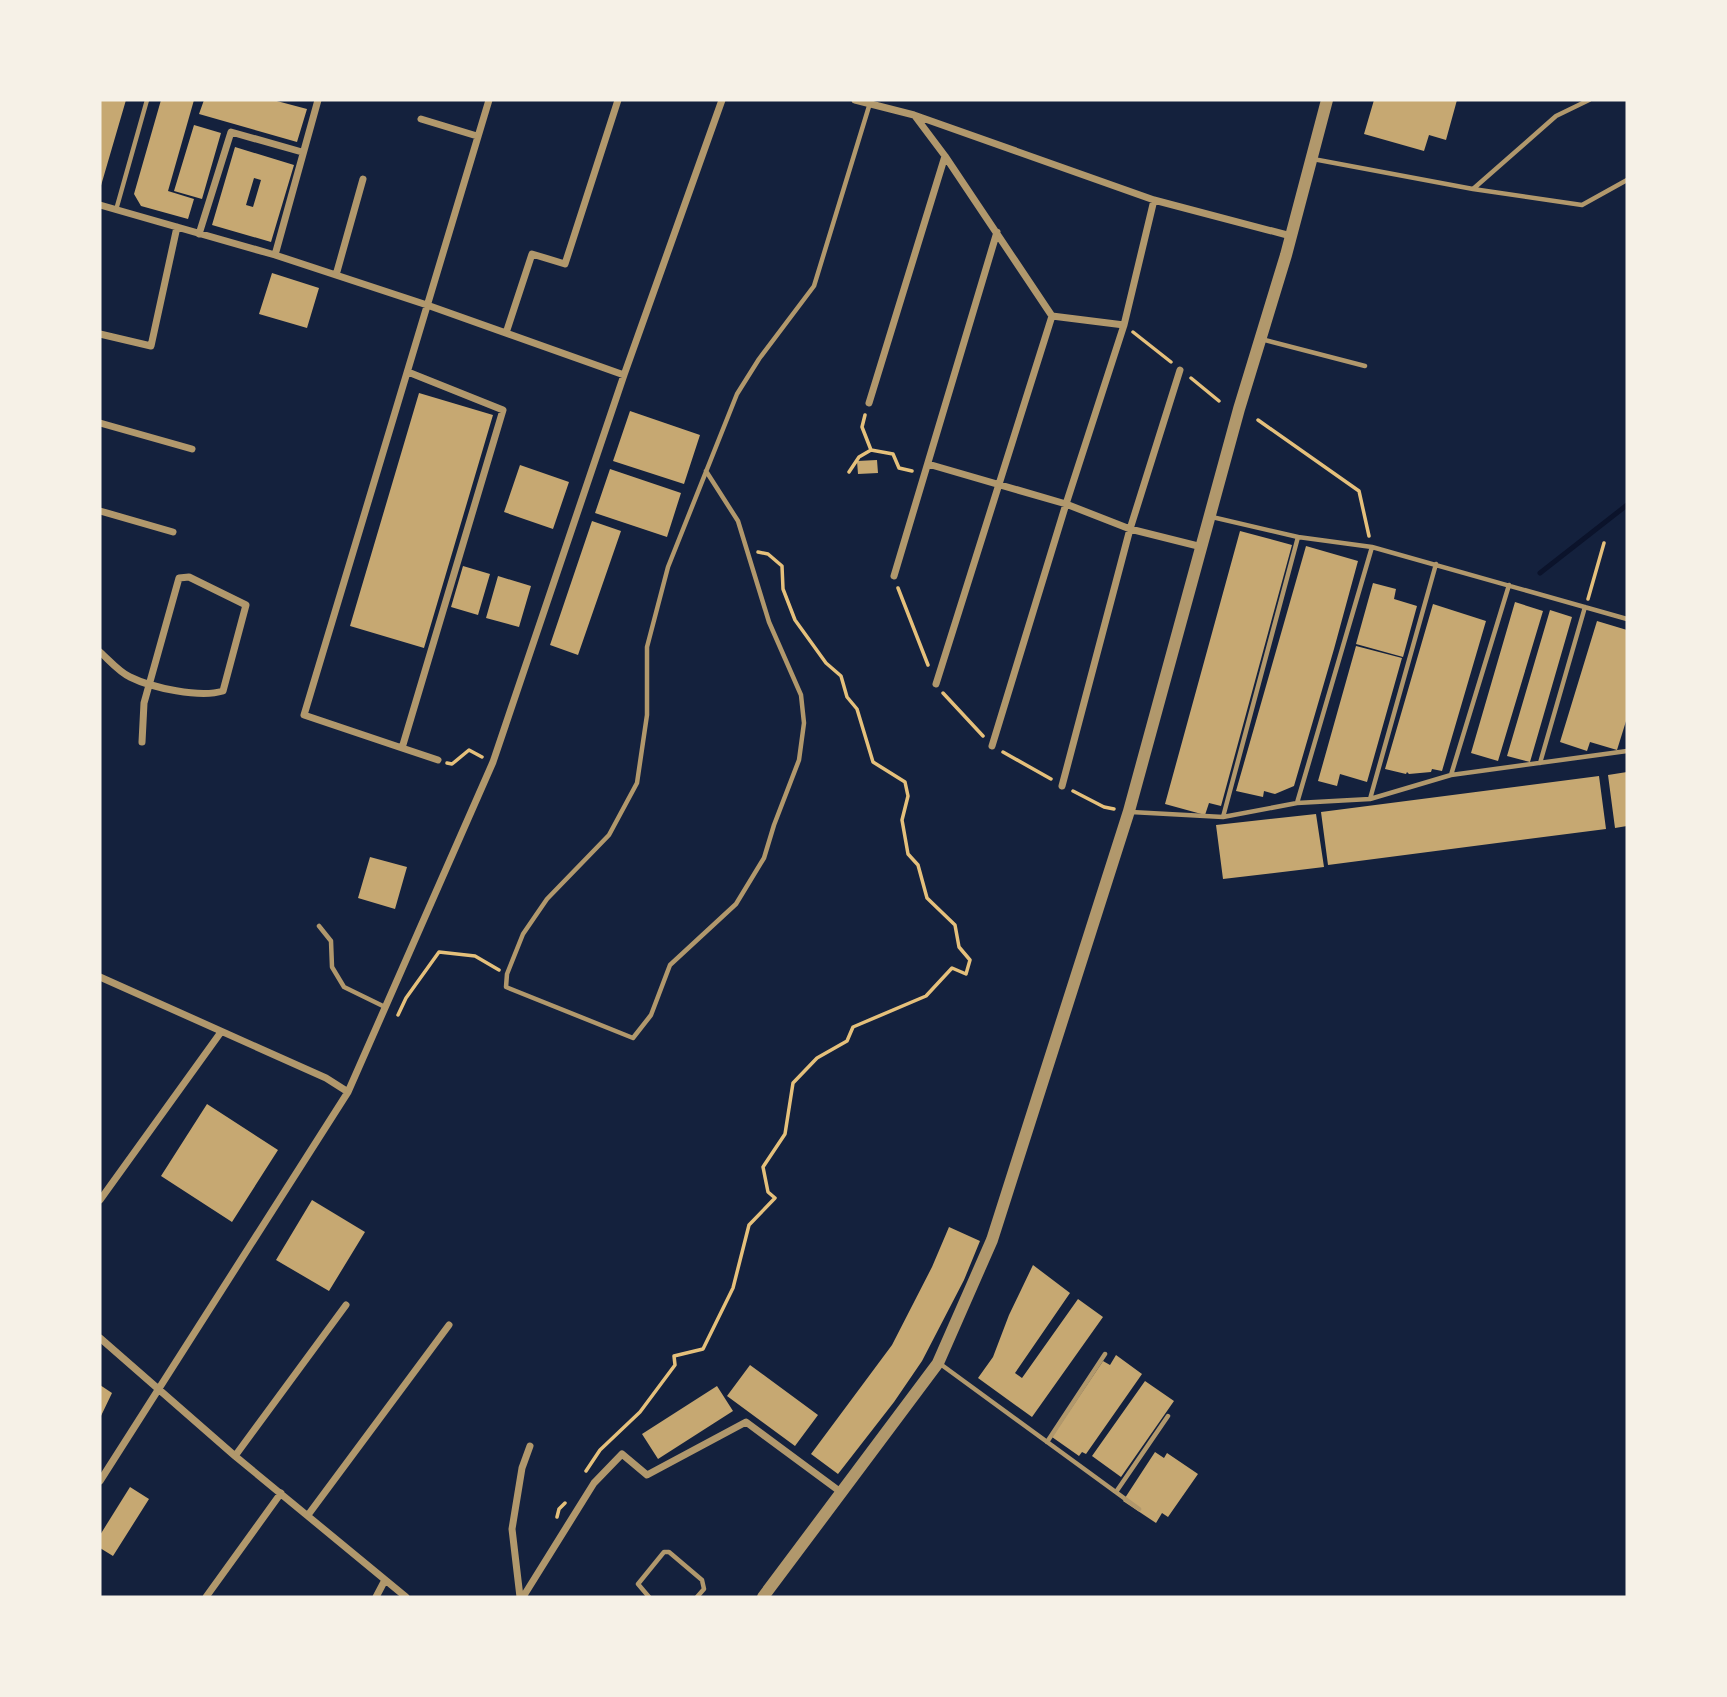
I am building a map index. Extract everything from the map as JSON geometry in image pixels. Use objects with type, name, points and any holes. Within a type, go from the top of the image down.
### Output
[{"type":"street","points":[[275,255],[318,100]]},
{"type":"street","points":[[438,761],[304,715],[489,100]]},
{"type":"street","points":[[506,333],[533,254],[565,264],[618,100]]},
{"type":"street","points":[[100,1481],[348,1092],[493,762],[624,375],[722,100]]},
{"type":"street","points":[[855,100],[914,115],[1154,200],[1291,236]]},
{"type":"street","points":[[763,1597],[938,1363],[992,1240],[1129,811],[1239,409],[1291,236],[1326,100]]},
{"type":"street","points":[[914,115],[945,156],[1052,316],[1124,325]]},
{"type":"street","points":[[421,119],[477,135]]},
{"type":"street","points":[[199,233],[231,132],[302,152]]},
{"type":"street","points":[[869,403],[945,156]]},
{"type":"street","points":[[336,275],[363,179]]},
{"type":"street","points":[[992,746],[1124,325],[1154,200]]},
{"type":"street","points":[[100,205],[275,255],[427,305],[624,375]]},
{"type":"street","points":[[100,334],[151,346],[177,227]]},
{"type":"street","points":[[894,576],[997,232]]},
{"type":"street","points":[[936,684],[1052,316]]},
{"type":"street","points":[[1062,786],[1130,529],[1180,370]]},
{"type":"street","points":[[402,748],[503,410],[408,372]]},
{"type":"street","points":[[100,423],[192,449]]},
{"type":"street","points":[[928,464],[1066,504],[1130,529],[1203,547]]},
{"type":"street","points":[[100,511],[173,533]]},
{"type":"street","points":[[100,652],[127,676],[149,684],[209,695],[223,691],[246,605],[189,577],[179,578],[149,684],[144,703],[142,743]]},
{"type":"street","points":[[100,977],[326,1078],[348,1092]]},
{"type":"street","points":[[100,1200],[221,1032]]},
{"type":"street","points":[[235,1456],[346,1305]]},
{"type":"street","points":[[308,1515],[449,1325]]},
{"type":"street","points":[[100,1338],[235,1456],[406,1597]]},
{"type":"street","points":[[522,1597],[594,1482],[622,1454],[647,1475],[746,1422],[842,1493]]},
{"type":"street","points":[[522,1597],[512,1530],[522,1468],[530,1446]]},
{"type":"street","points":[[206,1597],[281,1493]]},
{"type":"street","points":[[376,1597],[385,1580]]},
{"type":"lane","points":[[116,211],[147,100]]},
{"type":"lane","points":[[1473,189],[1556,116],[1589,100]]},
{"type":"lane","points":[[706,471],[738,521],[769,622],[801,695],[804,723],[799,760],[764,858],[736,904],[670,965],[651,1015],[633,1038],[506,987],[507,974],[523,934],[547,899],[609,835],[637,783],[647,715],[647,647],[668,567],[706,471],[737,394],[759,359],[814,286],[870,103]]},
{"type":"lane","points":[[1312,158],[1473,189],[1582,205],[1627,180]]},
{"type":"lane","points":[[1260,338],[1364,366]]},
{"type":"lane","points":[[1211,517],[1298,537],[1372,547],[1627,619]]},
{"type":"lane","points":[[1223,817],[1298,537]]},
{"type":"lane","points":[[1297,803],[1372,547]]},
{"type":"lane","points":[[1370,799],[1436,564]]},
{"type":"lane","points":[[1451,775],[1509,585]]},
{"type":"lane","points":[[1540,763],[1586,607]]},
{"type":"lane","points":[[1129,811],[1223,817],[1297,803],[1370,799],[1451,775],[1627,751]]},
{"type":"lane","points":[[319,926],[331,941],[332,967],[344,987],[385,1007]]},
{"type":"lane","points":[[1047,1442],[1105,1354]]},
{"type":"lane","points":[[938,1363],[1139,1509]]},
{"type":"lane","points":[[1116,1492],[1168,1416]]},
{"type":"lane","points":[[649,1597],[638,1584],[664,1552],[669,1552],[702,1580],[704,1589],[699,1597]]},
{"type":"path","points":[[869,403],[862,427],[871,450]]},
{"type":"path","points":[[1258,419],[1359,491],[1372,547]]},
{"type":"path","points":[[849,472],[859,457],[871,450],[893,454],[899,468],[925,475]]},
{"type":"path","points":[[1586,607],[1604,543]]},
{"type":"path","points":[[586,1472],[600,1450],[640,1412],[675,1365],[674,1356],[703,1349],[733,1289],[749,1225],[775,1198],[768,1192],[763,1167],[785,1134],[793,1083],[817,1058],[847,1041],[853,1027],[926,996],[951,968],[966,974],[970,960],[959,947],[956,925],[926,898],[918,865],[908,854],[902,820],[908,796],[905,782],[873,762],[857,709],[847,697],[841,676],[826,663],[795,620],[783,589],[782,566],[768,554],[746,549]]},
{"type":"path","points":[[894,576],[936,684],[992,746],[1104,807],[1129,811]]},
{"type":"path","points":[[452,764],[469,750],[493,762]]},
{"type":"path","points":[[395,1023],[406,998],[439,952],[475,956],[507,974]]},
{"type":"path","points":[[555,1526],[559,1509],[568,1500]]},
{"type":"building","points":[[100,100],[126,100],[100,189]]},
{"type":"building","points":[[161,100],[194,100],[168,191],[194,199],[188,219],[141,206],[134,194]]},
{"type":"building","points":[[204,100],[273,100],[307,109],[297,142],[199,114]]},
{"type":"building","points":[[1374,100],[1457,100],[1446,140],[1429,135],[1424,151],[1364,134]]},
{"type":"building","points":[[194,125],[221,133],[202,199],[174,191]]},
{"type":"building","points":[[235,147],[294,165],[271,242],[212,225]],"holes":[[[254,178],[261,180],[253,207],[246,205]]]},
{"type":"building","points":[[272,273],[319,288],[307,328],[259,314]]},
{"type":"building","points":[[419,393],[493,415],[424,648],[350,626]]},
{"type":"building","points":[[630,411],[700,435],[684,484],[613,461]]},
{"type":"building","points":[[877,460],[878,473],[858,474],[857,461]]},
{"type":"building","points":[[520,465],[569,482],[553,529],[504,512]]},
{"type":"building","points":[[610,469],[681,493],[667,537],[595,513]]},
{"type":"building","points":[[592,521],[621,531],[578,655],[550,645]]},
{"type":"building","points":[[1240,531],[1292,545],[1221,806],[1209,803],[1205,815],[1165,804]]},
{"type":"building","points":[[1306,546],[1358,561],[1334,649],[1294,786],[1275,794],[1264,791],[1263,797],[1236,791]]},
{"type":"building","points":[[463,566],[490,574],[478,615],[451,607]]},
{"type":"building","points":[[498,576],[531,586],[519,627],[486,618]]},
{"type":"building","points":[[1373,583],[1396,589],[1394,599],[1417,606],[1403,657],[1356,644]]},
{"type":"building","points":[[1515,602],[1543,611],[1498,761],[1471,753]]},
{"type":"building","points":[[1433,604],[1486,621],[1442,771],[1432,769],[1431,772],[1406,774],[1385,769]]},
{"type":"building","points":[[1550,610],[1572,617],[1530,762],[1507,756]]},
{"type":"building","points":[[1597,621],[1627,630],[1627,718],[1617,750],[1590,742],[1587,751],[1560,742]]},
{"type":"building","points":[[1356,646],[1402,658],[1367,782],[1340,774],[1337,786],[1318,781]]},
{"type":"building","points":[[1627,772],[1627,826],[1615,828],[1608,775]]},
{"type":"building","points":[[1599,776],[1606,829],[1328,865],[1321,812]]},
{"type":"building","points":[[1316,814],[1324,867],[1223,879],[1216,825]]},
{"type":"building","points":[[370,857],[407,867],[395,909],[358,898]]},
{"type":"building","points":[[207,1104],[278,1150],[232,1222],[161,1176]]},
{"type":"building","points":[[312,1200],[365,1232],[329,1291],[276,1260]]},
{"type":"building","points":[[949,1227],[980,1241],[964,1280],[922,1361],[838,1474],[811,1454],[892,1345]]},
{"type":"building","points":[[1033,1265],[1070,1293],[1015,1373],[1022,1378],[1078,1299],[1103,1317],[1032,1417],[978,1378],[993,1357]]},
{"type":"building","points":[[1116,1355],[1142,1374],[1086,1454],[1082,1452],[1079,1456],[1052,1437],[1103,1361],[1110,1365]]},
{"type":"building","points":[[750,1365],[818,1415],[795,1446],[727,1396]]},
{"type":"building","points":[[1145,1381],[1174,1401],[1121,1477],[1092,1456]]},
{"type":"building","points":[[100,1385],[112,1393],[100,1418]]},
{"type":"building","points":[[717,1386],[733,1411],[658,1459],[642,1434]]},
{"type":"building","points":[[1155,1452],[1164,1458],[1167,1453],[1198,1474],[1168,1517],[1162,1513],[1156,1523],[1123,1501]]},
{"type":"building","points":[[130,1487],[149,1499],[113,1556],[100,1548],[100,1535]]},
{"type":"waterway","points":[[1540,573],[1627,505]]}]
